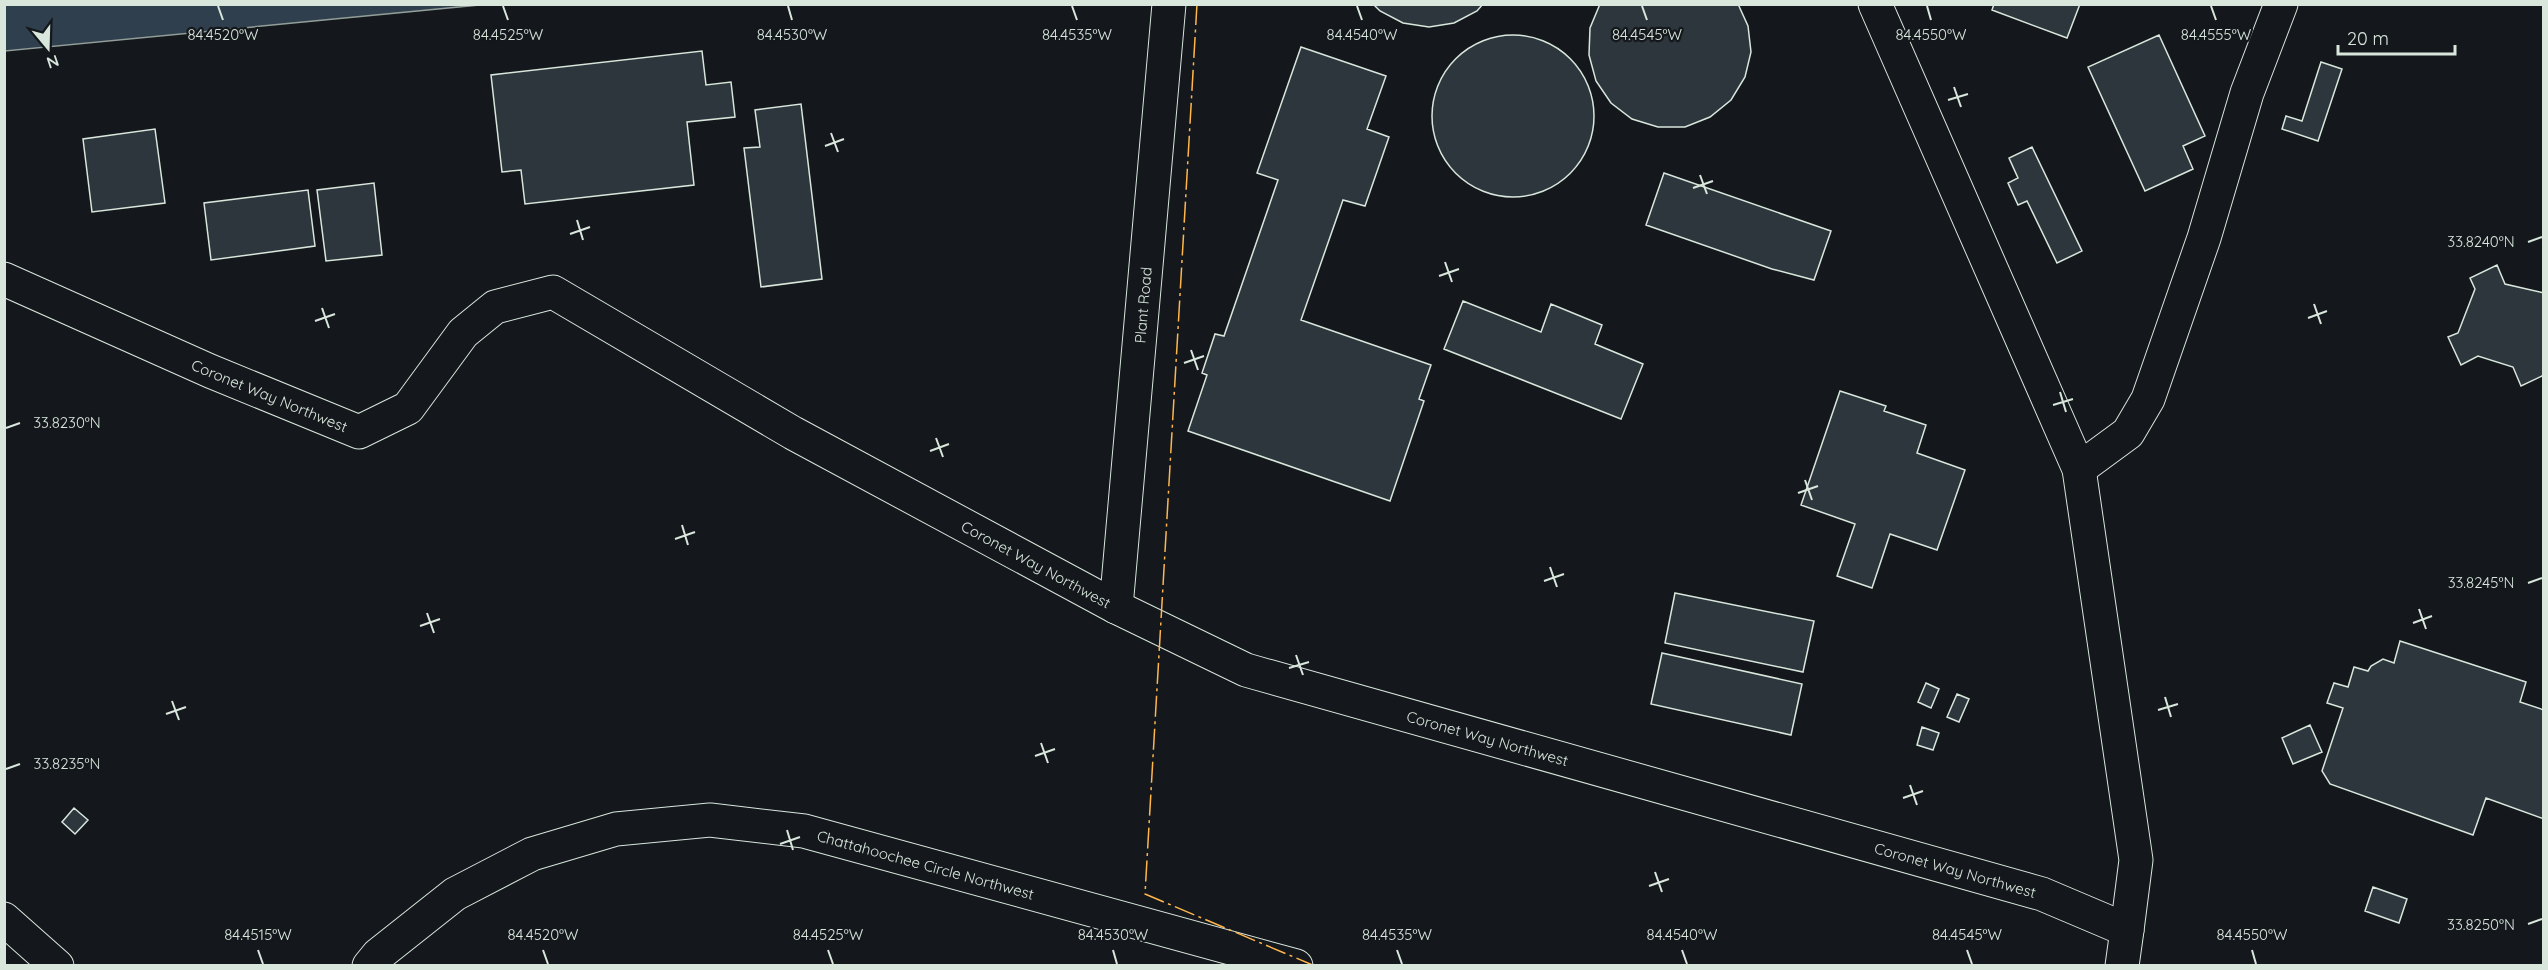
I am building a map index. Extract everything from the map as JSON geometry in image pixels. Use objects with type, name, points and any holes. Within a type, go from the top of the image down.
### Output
[{"type":"street","name":"Plant Road","points":[[1116,607],[1168,4]]},
{"type":"street","points":[[1875,4],[2079,469],[2136,860],[2122,966]]},
{"type":"street","points":[[2079,469],[2128,433],[2148,399],[2204,238],[2247,93],[2281,4]]},
{"type":"street","name":"Coronet Way Northwest","points":[[4,279],[210,371],[359,432],[408,408],[463,333],[495,307],[553,292],[793,433],[1116,607],[1246,670],[2042,894],[2127,930]]},
{"type":"street","name":"Chattahoochee Circle Northwest","points":[[369,966],[378,955],[455,894],[532,854],[616,829],[710,820],[804,831],[1296,966]]},
{"type":"street","points":[[4,919],[57,966]]},
{"type":"water","points":[[5,4],[479,4],[479,5],[5,51]]},
{"type":"building","points":[[1373,4],[1483,4],[1477,11],[1454,23],[1429,27],[1403,23],[1380,11]]},
{"type":"building","points":[[1600,4],[1738,4],[1748,26],[1751,52],[1745,77],[1731,100],[1710,117],[1685,127],[1658,127],[1632,119],[1611,103],[1596,81],[1589,55],[1590,28]]},
{"type":"building","points":[[1994,4],[2080,4],[2067,38],[1992,10]]},
{"type":"building","points":[[1513,35],[1544,41],[1570,59],[1588,85],[1594,116],[1588,147],[1570,173],[1544,191],[1513,197],[1482,191],[1456,173],[1438,147],[1432,116],[1438,85],[1456,59],[1482,41]]},
{"type":"building","points":[[2159,35],[2205,136],[2183,146],[2193,169],[2145,191],[2088,67]]},
{"type":"building","points":[[1301,47],[1386,76],[1367,129],[1389,137],[1365,206],[1343,200],[1301,320],[1431,365],[1419,399],[1424,401],[1390,501],[1188,431],[1207,375],[1202,373],[1215,334],[1224,336],[1278,180],[1257,173]]},
{"type":"building","points":[[702,51],[706,85],[731,82],[735,117],[687,122],[694,185],[525,204],[521,170],[502,172],[491,75]]},
{"type":"building","points":[[2321,62],[2342,69],[2318,141],[2282,129],[2286,116],[2302,121]]},
{"type":"building","points":[[801,104],[822,279],[761,287],[744,148],[760,147],[755,110]]},
{"type":"building","points":[[155,129],[165,203],[92,212],[83,139]]},
{"type":"building","points":[[2032,147],[2082,251],[2057,263],[2027,201],[2018,205],[2008,183],[2018,178],[2009,158]]},
{"type":"building","points":[[1664,173],[1831,231],[1814,280],[1772,269],[1646,225]]},
{"type":"building","points":[[374,183],[382,255],[326,261],[317,190]]},
{"type":"building","points":[[308,190],[315,246],[211,260],[204,203]]},
{"type":"building","points":[[2497,265],[2505,284],[2544,293],[2544,375],[2521,386],[2513,367],[2478,356],[2461,365],[2448,337],[2458,333],[2475,289],[2470,278]]},
{"type":"building","points":[[1463,301],[1541,332],[1551,304],[1602,325],[1595,344],[1643,364],[1621,419],[1444,349]]},
{"type":"building","points":[[1840,391],[1886,406],[1884,411],[1926,425],[1917,453],[1965,470],[1937,550],[1890,534],[1872,588],[1837,576],[1855,524],[1801,505]]},
{"type":"building","points":[[1675,593],[1814,621],[1803,672],[1665,643]]},
{"type":"building","points":[[2400,641],[2526,682],[2520,702],[2544,710],[2544,819],[2486,798],[2473,835],[2330,784],[2322,771],[2343,708],[2327,703],[2334,683],[2348,687],[2354,667],[2368,671],[2371,666],[2383,659],[2394,663]]},
{"type":"building","points":[[1662,653],[1802,684],[1791,735],[1651,704]]},
{"type":"building","points":[[1926,683],[1939,689],[1931,708],[1918,702]]},
{"type":"building","points":[[1957,694],[1969,699],[1959,722],[1947,717]]},
{"type":"building","points":[[2310,725],[2322,752],[2293,764],[2282,738]]},
{"type":"building","points":[[1922,727],[1939,733],[1933,750],[1917,745]]},
{"type":"building","points":[[74,808],[88,820],[75,834],[62,822]]},
{"type":"building","points":[[2373,887],[2407,899],[2399,923],[2365,911]]},
{"type":"power","points":[[1197,4],[1145,894],[1315,966]]}]
